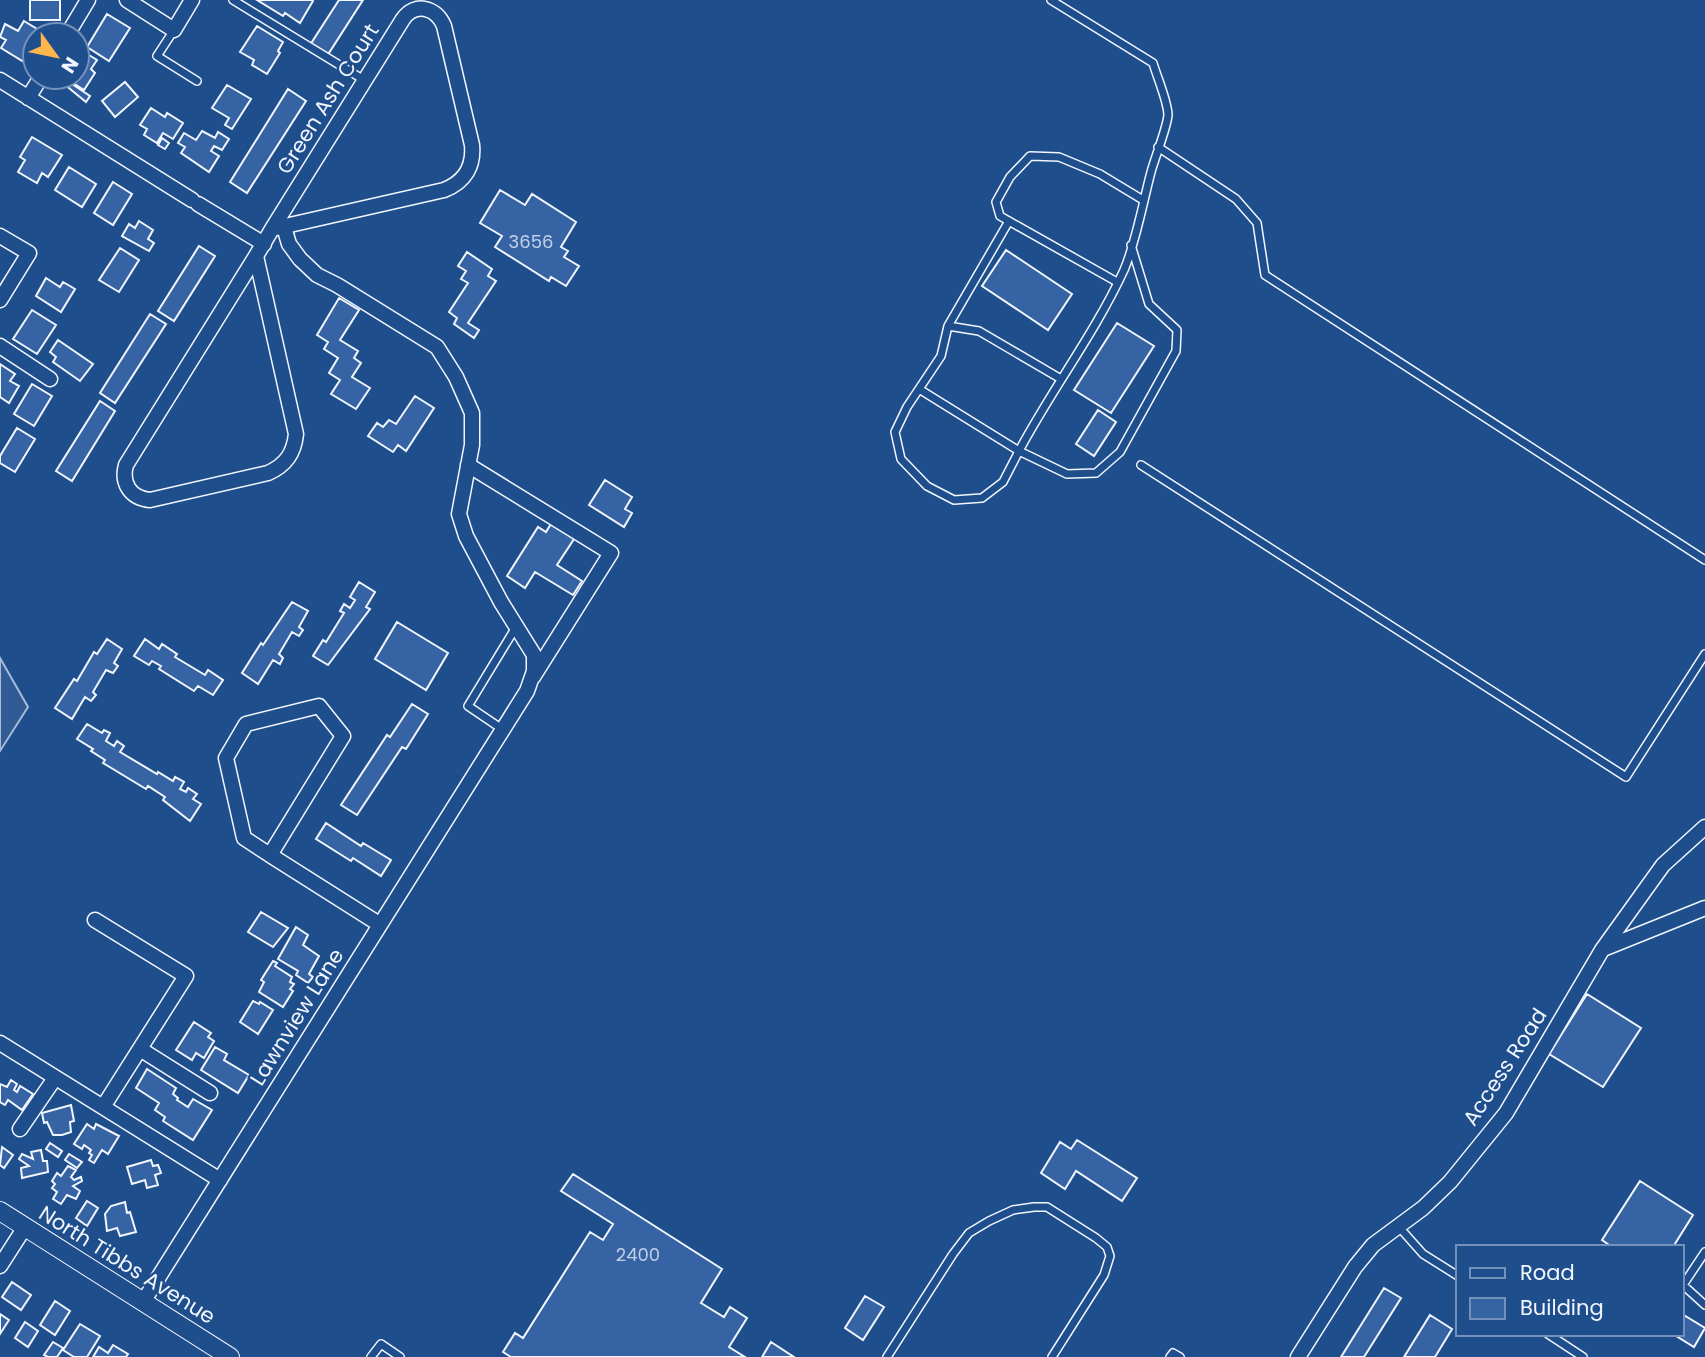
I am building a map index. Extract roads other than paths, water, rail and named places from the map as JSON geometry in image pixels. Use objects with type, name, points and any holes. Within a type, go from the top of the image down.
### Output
[{"type":"street","points":[[75,21],[88,0]]},
{"type":"street","points":[[127,0],[174,30],[192,0]]},
{"type":"street","name":"Green Ash Court","points":[[260,250],[296,433],[291,454],[286,461],[268,473],[150,500],[139,498],[130,491],[125,482],[126,465],[260,250],[278,228],[364,80],[409,12],[425,9],[439,16],[444,26],[472,145],[471,163],[466,175],[458,183],[444,190],[278,228]]},
{"type":"street","points":[[0,80],[195,202],[260,250]]},
{"type":"street","points":[[28,98],[32,91]]},
{"type":"street","points":[[278,228],[300,260],[317,275],[437,347],[456,377],[472,413],[472,445],[459,514],[466,536],[534,655],[531,681]]},
{"type":"street","points":[[0,236],[29,253],[0,300]]},
{"type":"street","points":[[0,346],[50,379]]},
{"type":"street","name":"Lawnview Lane","points":[[143,1302],[611,553],[468,465]]},
{"type":"street","points":[[270,855],[343,736],[319,706],[246,723],[226,758],[244,838],[270,855],[379,924]]},
{"type":"street","name":"Access Road","points":[[1298,1357],[1354,1267],[1373,1245],[1423,1208],[1450,1182],[1506,1113],[1602,950],[1663,865],[1705,827]]},
{"type":"street","points":[[1602,950],[1705,908]]},
{"type":"street","points":[[95,919],[186,976],[103,1107]]},
{"type":"street","points":[[0,1043],[220,1180]]},
{"type":"street","points":[[140,1049],[210,1093]]},
{"type":"street","points":[[20,1129],[55,1077]]},
{"type":"street","name":"North Tibbs Avenue","points":[[0,1211],[230,1357]]},
{"type":"street","points":[[0,1266],[25,1227]]},
{"type":"lane","points":[[233,0],[364,80]]},
{"type":"lane","points":[[1009,221],[948,326],[942,356],[907,407],[895,432],[901,459],[927,486],[954,500],[982,498],[1003,482],[1104,309],[1125,266],[1168,115],[1153,64],[1051,0]]},
{"type":"lane","points":[[174,30],[157,56],[197,80]]},
{"type":"lane","points":[[1158,147],[1236,199],[1257,223],[1265,275],[1705,561]]},
{"type":"lane","points":[[1117,282],[1009,221],[1000,215],[996,202],[1010,177],[1030,156],[1059,157],[1100,174],[1143,200]]},
{"type":"lane","points":[[919,389],[1019,451],[1067,474],[1096,473],[1120,452],[1176,351],[1177,330],[1149,304],[1131,245]]},
{"type":"lane","points":[[948,326],[979,331],[1061,379]]},
{"type":"lane","points":[[1141,465],[1626,777],[1705,654]]},
{"type":"lane","points":[[502,729],[468,706],[516,627]]},
{"type":"lane","points":[[887,1357],[969,1233],[989,1220],[1013,1210],[1034,1207],[1046,1207],[1096,1238],[1107,1247],[1110,1256],[1104,1275],[1052,1357]]},
{"type":"lane","points":[[1399,1227],[1423,1254],[1456,1275]]},
{"type":"lane","points":[[1684,1284],[1705,1252]]},
{"type":"lane","points":[[1684,1286],[1705,1305]]},
{"type":"lane","points":[[1551,1336],[1583,1357]]},
{"type":"lane","points":[[371,1357],[381,1344],[400,1357]]},
{"type":"lane","points":[[1170,1357],[1173,1353],[1180,1357]]}]
